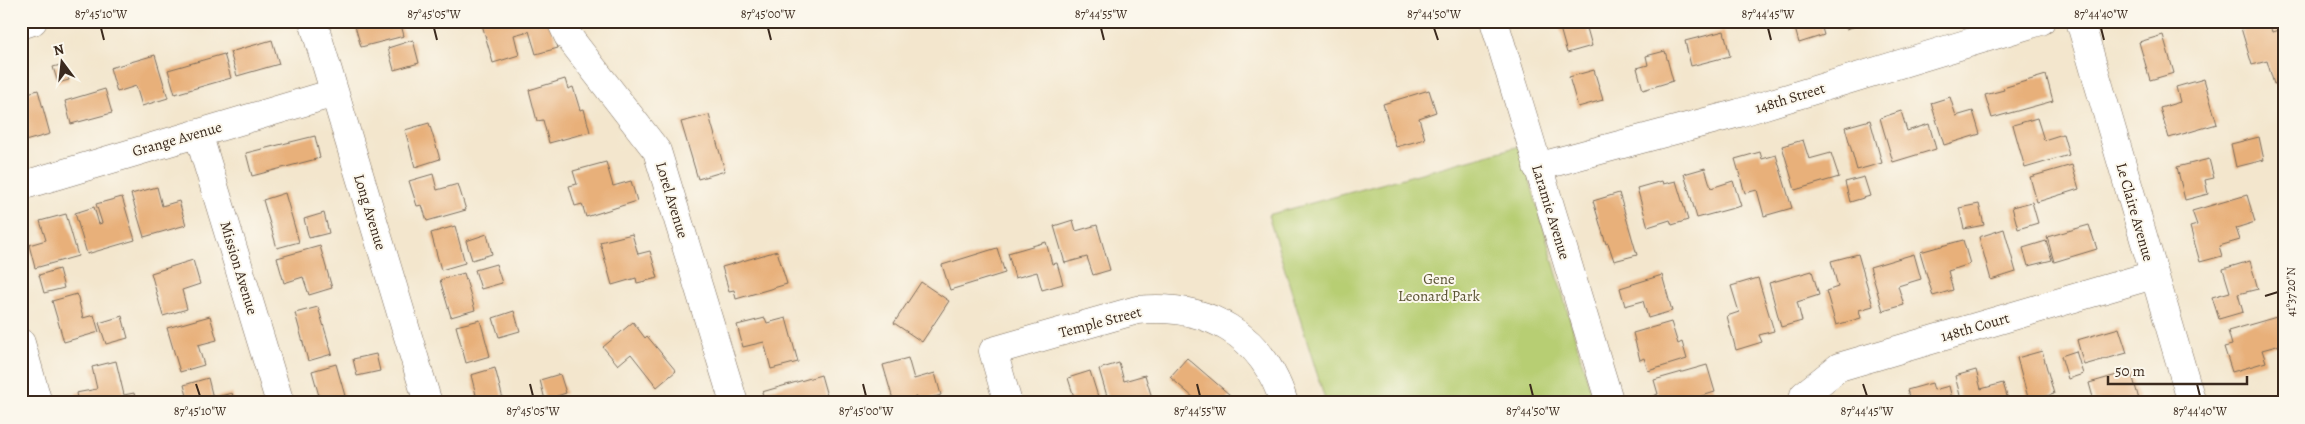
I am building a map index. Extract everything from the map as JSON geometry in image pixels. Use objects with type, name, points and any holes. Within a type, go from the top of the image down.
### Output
[{"type":"street","points":[[21,25],[33,21]]},
{"type":"street","name":"Long Avenue","points":[[313,21],[428,403]]},
{"type":"street","name":"Lorel Avenue","points":[[561,21],[568,36],[657,152],[734,403]]},
{"type":"street","name":"Laramie Avenue","points":[[1494,21],[1610,403]]},
{"type":"street","name":"148th Street","points":[[1538,167],[1739,113],[2041,21]]},
{"type":"street","name":"Le Claire Avenue","points":[[2080,21],[2192,403]]},
{"type":"street","name":"Grange Avenue","points":[[21,186],[334,93]]},
{"type":"street","name":"Mission Avenue","points":[[198,134],[280,403]]},
{"type":"street","name":"148th Court","points":[[1804,395],[1839,367],[2153,275]]},
{"type":"street","name":"Temple Street","points":[[1008,403],[993,352],[1137,310],[1181,310],[1230,328],[1265,361],[1275,378],[1284,403]]},
{"type":"street","points":[[21,342],[38,403]]},
{"type":"green space","name":"Gene Leonard Park","points":[[1520,146],[1594,403],[1326,403],[1268,215]]},
{"type":"building","points":[[372,21],[400,21],[404,36],[361,47],[355,26]]},
{"type":"building","points":[[481,21],[550,21],[558,48],[536,54],[529,31],[514,35],[519,55],[493,63]]},
{"type":"building","points":[[1558,21],[1585,21],[1592,46],[1567,53]]},
{"type":"building","points":[[1793,21],[1835,21],[1836,24],[1822,28],[1824,35],[1799,43]]},
{"type":"building","points":[[1844,21],[1869,21],[1869,22],[1846,29]]},
{"type":"building","points":[[2269,21],[2272,32],[2284,29],[2284,81],[2274,84],[2267,61],[2252,65],[2241,28]]},
{"type":"building","points":[[1724,31],[1730,56],[1691,66],[1685,41]]},
{"type":"building","points":[[2163,35],[2174,73],[2150,80],[2139,42]]},
{"type":"building","points":[[272,40],[279,64],[237,76],[230,52]]},
{"type":"building","points":[[413,40],[419,63],[394,70],[388,48]]},
{"type":"building","points":[[1665,51],[1673,81],[1643,90],[1637,68],[1648,65],[1646,56]]},
{"type":"building","points":[[224,54],[231,78],[175,94],[168,70]]},
{"type":"building","points":[[155,55],[168,98],[142,106],[136,86],[117,92],[110,68]]},
{"type":"building","points":[[64,64],[69,80],[58,83],[53,67]]},
{"type":"building","points":[[1594,70],[1603,100],[1578,107],[1569,77]]},
{"type":"building","points":[[2046,75],[2053,101],[1992,118],[1985,95]]},
{"type":"building","points":[[565,79],[568,89],[573,87],[580,110],[584,109],[590,132],[549,143],[543,120],[537,121],[529,90]]},
{"type":"building","points":[[2204,79],[2217,124],[2169,138],[2160,108],[2180,102],[2176,87]]},
{"type":"building","points":[[105,89],[112,113],[71,124],[65,101]]},
{"type":"building","points":[[38,90],[50,134],[25,141],[21,128],[21,95]]},
{"type":"building","points":[[1429,90],[1436,112],[1419,118],[1425,139],[1396,147],[1383,104]]},
{"type":"building","points":[[1950,97],[1956,116],[1973,111],[1980,134],[1944,145],[1931,103]]},
{"type":"building","points":[[1901,111],[1907,131],[1929,124],[1936,149],[1893,162],[1880,118]]},
{"type":"building","points":[[709,115],[725,171],[698,179],[681,122]]},
{"type":"building","points":[[2037,118],[2044,140],[2063,134],[2069,155],[2025,168],[2013,125]]},
{"type":"building","points":[[1870,120],[1882,163],[1857,170],[1845,127]]},
{"type":"building","points":[[429,123],[440,159],[415,167],[405,130]]},
{"type":"building","points":[[315,136],[320,158],[252,176],[246,153]]},
{"type":"building","points":[[2259,137],[2264,160],[2236,167],[2231,144]]},
{"type":"building","points":[[1803,140],[1809,159],[1831,153],[1839,177],[1795,190],[1782,146]]},
{"type":"building","points":[[1760,152],[1762,159],[1776,155],[1792,208],[1764,216],[1757,190],[1745,193],[1735,159]]},
{"type":"building","points":[[2209,159],[2214,178],[2205,180],[2208,194],[2185,200],[2177,167]]},
{"type":"building","points":[[606,162],[613,186],[631,181],[637,201],[586,217],[582,204],[575,206],[569,186],[577,184],[573,171]]},
{"type":"building","points":[[2072,165],[2079,189],[2037,202],[2030,177]]},
{"type":"building","points":[[1705,168],[1711,188],[1733,181],[1741,206],[1697,218],[1684,174]]},
{"type":"building","points":[[433,174],[437,190],[458,184],[466,210],[427,221],[422,205],[417,206],[409,181]]},
{"type":"building","points":[[1864,177],[1870,196],[1850,202],[1845,182]]},
{"type":"building","points":[[1662,181],[1663,184],[1676,181],[1688,220],[1672,225],[1670,220],[1648,227],[1637,188]]},
{"type":"building","points":[[157,187],[162,206],[179,201],[186,225],[144,237],[131,194]]},
{"type":"building","points":[[285,193],[299,242],[277,248],[263,200]]},
{"type":"building","points":[[1619,193],[1637,255],[1614,261],[1608,243],[1606,244],[1593,201]]},
{"type":"building","points":[[2247,195],[2255,222],[2236,228],[2240,240],[2219,246],[2222,256],[2200,262],[2190,227],[2197,225],[2192,211]]},
{"type":"building","points":[[122,197],[135,240],[87,254],[75,213],[94,207],[99,224],[102,223],[96,204]]},
{"type":"building","points":[[2032,202],[2038,223],[2018,229],[2012,207]]},
{"type":"building","points":[[1979,204],[1984,225],[1964,229],[1959,208]]},
{"type":"building","points":[[324,213],[329,233],[309,238],[304,219]]},
{"type":"building","points":[[66,214],[78,256],[35,268],[29,245],[46,240],[40,221]]},
{"type":"building","points":[[1073,220],[1076,231],[1097,225],[1110,270],[1093,275],[1087,257],[1065,263],[1054,226]]},
{"type":"building","points":[[2089,225],[2097,249],[2054,262],[2047,237]]},
{"type":"building","points":[[455,226],[465,263],[441,270],[431,233]]},
{"type":"building","points":[[2004,229],[2016,272],[1991,280],[1979,237]]},
{"type":"building","points":[[487,234],[492,254],[472,260],[466,241]]},
{"type":"building","points":[[632,234],[638,254],[650,251],[658,278],[637,283],[636,278],[612,285],[600,242]]},
{"type":"building","points":[[1963,240],[1970,264],[1948,271],[1953,290],[1933,296],[1920,252]]},
{"type":"building","points":[[2046,241],[2052,260],[2028,266],[2023,248]]},
{"type":"building","points":[[1046,242],[1052,264],[1057,263],[1063,284],[1042,290],[1037,272],[1015,278],[1008,253]]},
{"type":"building","points":[[320,246],[332,288],[309,295],[303,277],[284,283],[277,258]]},
{"type":"building","points":[[997,248],[1005,273],[950,290],[942,265]]},
{"type":"building","points":[[777,251],[787,284],[736,299],[734,290],[729,291],[722,267]]},
{"type":"building","points":[[1858,254],[1873,306],[1859,310],[1861,318],[1836,325],[1826,291],[1838,287],[1831,261]]},
{"type":"building","points":[[1914,254],[1921,279],[1898,286],[1904,305],[1883,311],[1870,267]]},
{"type":"building","points":[[193,260],[200,284],[182,290],[187,309],[163,316],[151,273]]},
{"type":"building","points":[[2250,261],[2258,289],[2238,294],[2243,312],[2219,319],[2212,297],[2230,292],[2223,269]]},
{"type":"building","points":[[496,264],[502,283],[481,289],[475,270]]},
{"type":"building","points":[[59,269],[64,288],[44,293],[39,275]]},
{"type":"building","points":[[1812,271],[1819,295],[1797,302],[1802,321],[1781,327],[1769,283]]},
{"type":"building","points":[[464,273],[475,310],[451,317],[440,280]]},
{"type":"building","points":[[1662,275],[1672,311],[1648,318],[1643,301],[1625,306],[1620,288]]},
{"type":"building","points":[[1758,278],[1774,331],[1759,335],[1762,342],[1736,350],[1727,316],[1739,312],[1731,286]]},
{"type":"building","points":[[921,282],[949,301],[922,342],[894,323]]},
{"type":"building","points":[[77,294],[83,318],[94,315],[99,332],[64,342],[52,301]]},
{"type":"building","points":[[318,307],[332,354],[308,361],[295,313]]},
{"type":"building","points":[[514,311],[520,331],[499,337],[493,318]]},
{"type":"building","points":[[122,316],[128,338],[106,344],[99,323]]},
{"type":"building","points":[[210,316],[217,340],[198,345],[204,365],[180,372],[167,328]]},
{"type":"building","points":[[2280,316],[2284,329],[2284,344],[2262,350],[2266,362],[2232,372],[2224,347],[2232,345],[2228,331]]},
{"type":"building","points":[[765,318],[767,323],[786,318],[798,362],[771,369],[764,342],[743,347],[737,325]]},
{"type":"building","points":[[480,320],[490,356],[466,363],[456,326]]},
{"type":"building","points":[[633,322],[645,338],[647,336],[676,371],[657,387],[631,354],[618,365],[603,347]]},
{"type":"building","points":[[1671,322],[1678,344],[1682,342],[1687,359],[1648,371],[1644,358],[1640,360],[1633,333]]},
{"type":"building","points":[[2119,328],[2127,353],[2084,365],[2077,340]]},
{"type":"building","points":[[2042,351],[2054,394],[2029,401],[2017,358]]},
{"type":"building","points":[[2076,351],[2083,374],[2068,379],[2061,356]]},
{"type":"building","points":[[376,354],[380,371],[357,376],[353,359]]},
{"type":"building","points":[[908,358],[914,379],[935,373],[941,395],[917,402],[916,397],[894,403],[883,365]]},
{"type":"building","points":[[1187,358],[1230,395],[1223,403],[1191,403],[1195,399],[1170,377]]},
{"type":"building","points":[[116,361],[124,395],[134,393],[136,403],[78,403],[76,393],[97,389],[92,367]]},
{"type":"building","points":[[1119,363],[1124,381],[1145,375],[1153,401],[1145,403],[1109,403],[1099,369]]},
{"type":"building","points":[[336,364],[347,403],[321,403],[312,371]]},
{"type":"building","points":[[1707,365],[1715,392],[1689,400],[1690,403],[1653,403],[1651,397],[1658,394],[1654,380]]},
{"type":"building","points":[[495,368],[504,403],[478,403],[471,375]]},
{"type":"building","points":[[1976,370],[1981,389],[2003,383],[2009,403],[1962,403],[1955,376]]},
{"type":"building","points":[[1090,371],[1100,403],[1057,403],[1074,397],[1068,378]]},
{"type":"building","points":[[2131,371],[2140,403],[2100,403],[2099,400],[2094,401],[2089,383]]},
{"type":"building","points":[[560,374],[566,393],[545,400],[540,380]]},
{"type":"building","points":[[821,375],[829,403],[765,403],[762,392]]},
{"type":"building","points":[[208,378],[213,398],[232,393],[235,403],[189,403],[184,385]]},
{"type":"building","points":[[1932,383],[1934,390],[1949,386],[1953,403],[1911,403],[1907,390]]},
{"type":"building","points":[[2275,395],[2278,402],[2284,400],[2284,403],[2251,403]]}]
